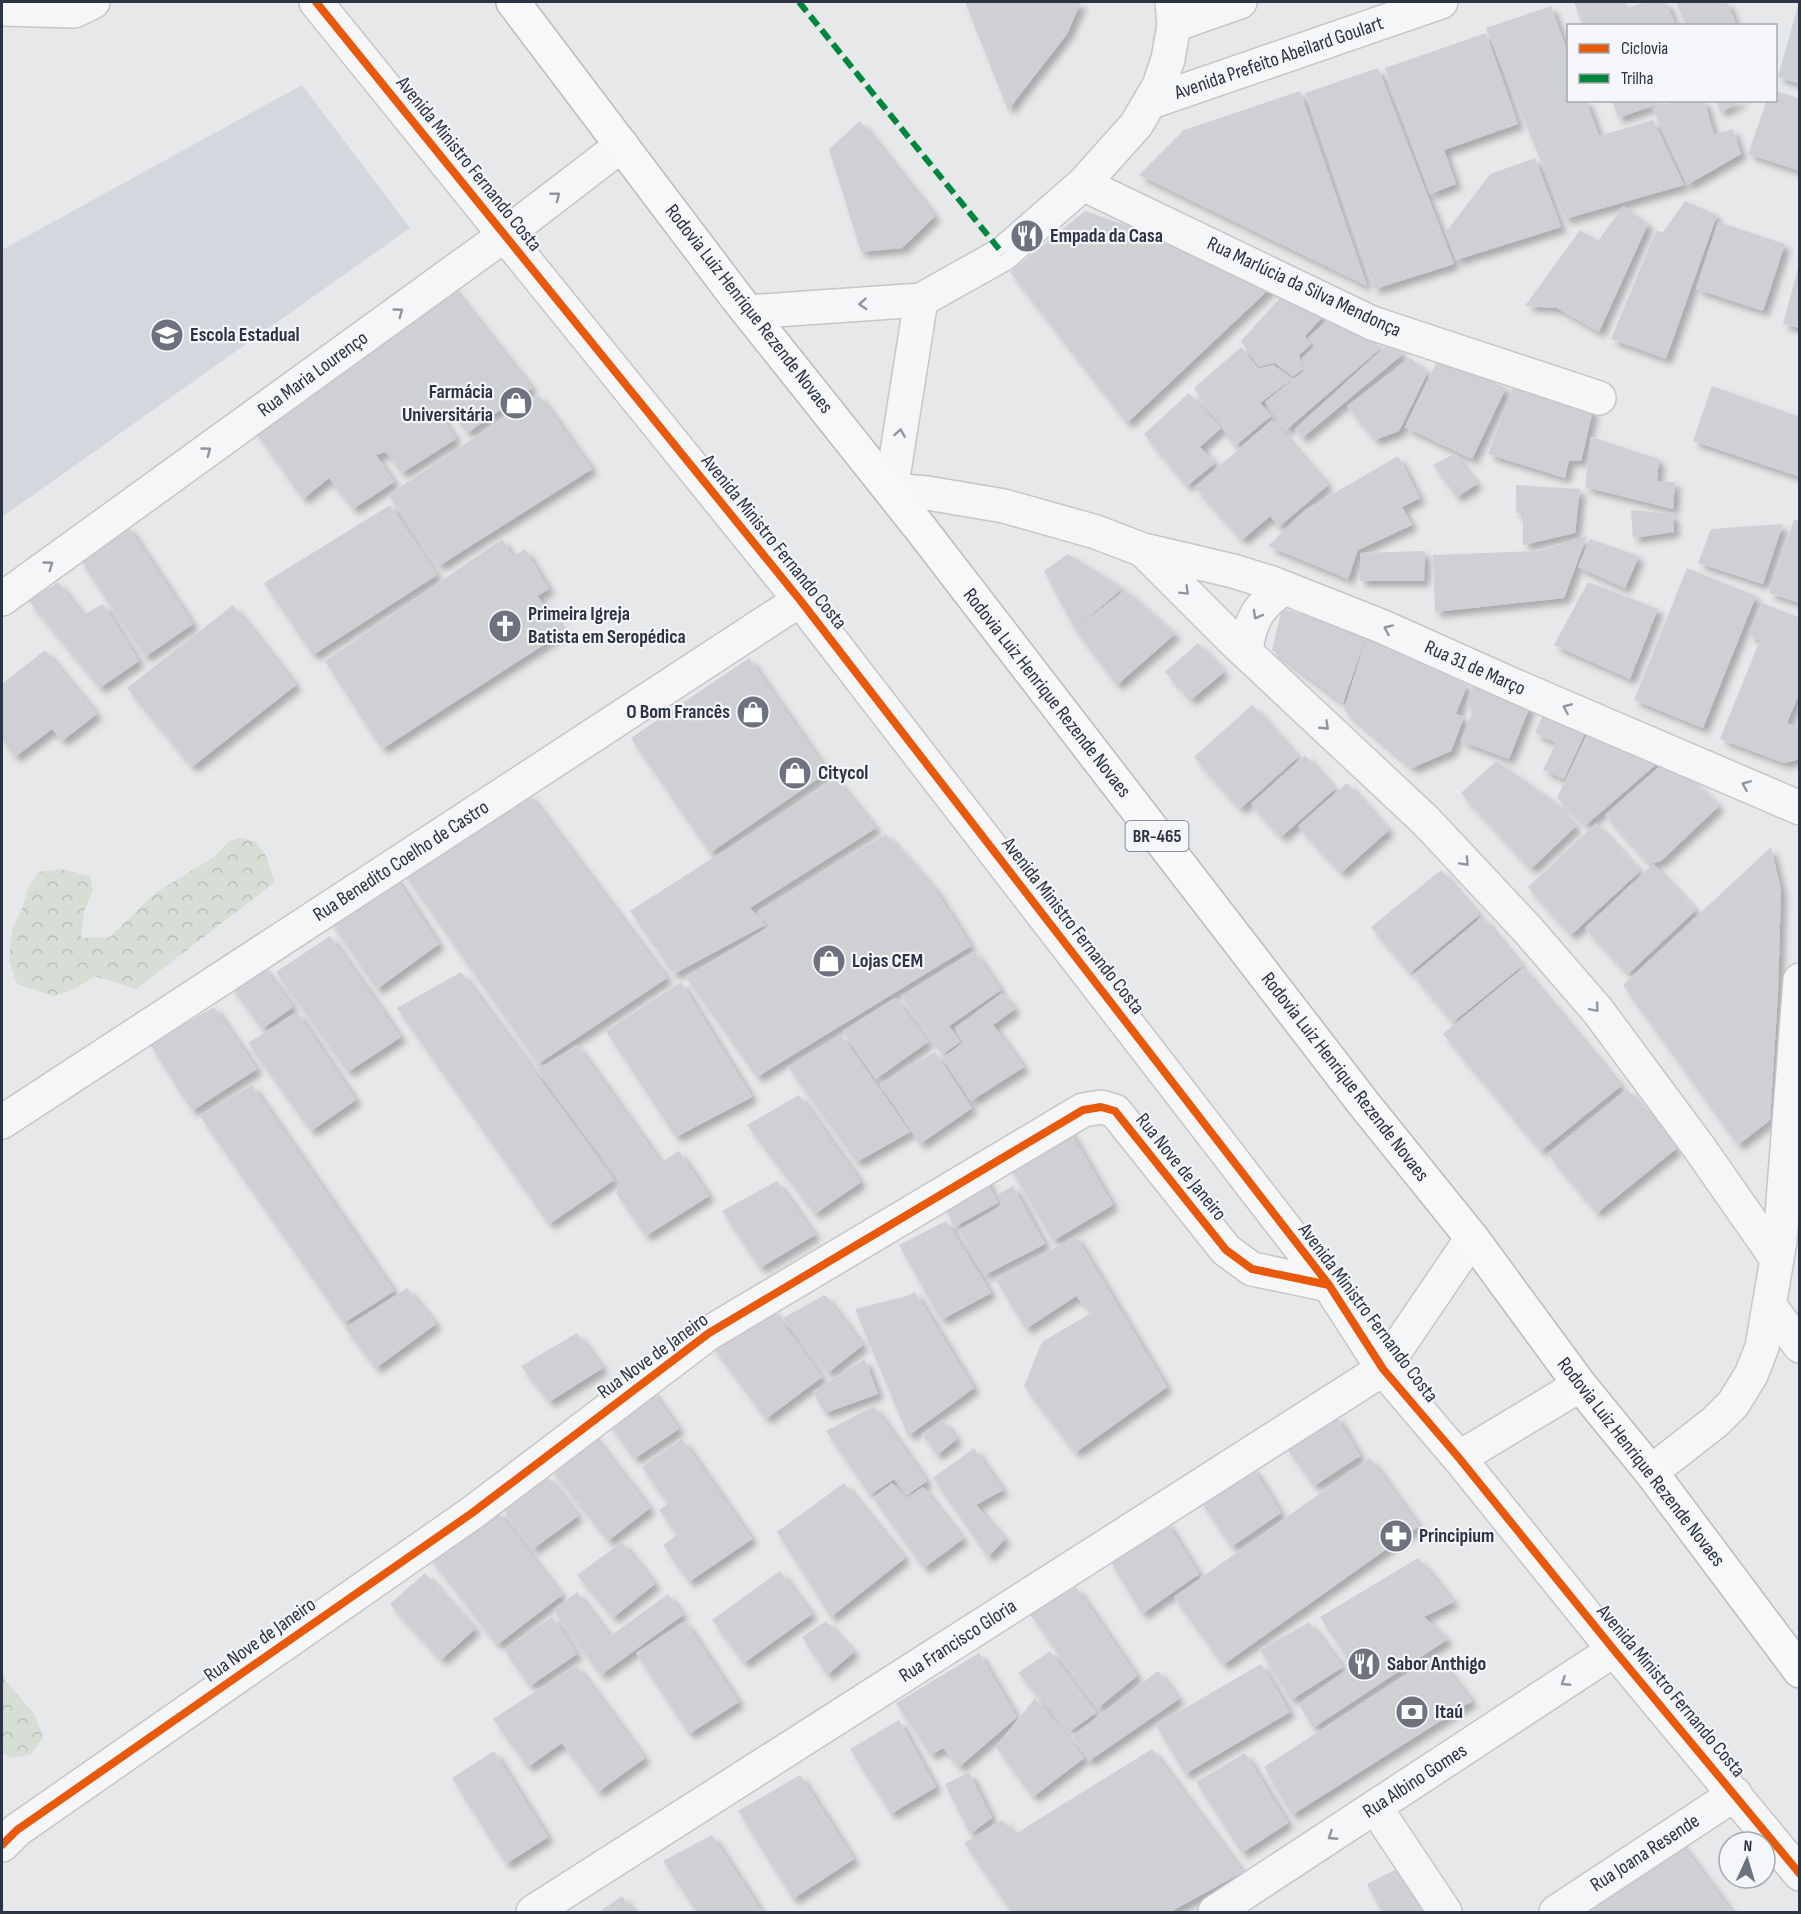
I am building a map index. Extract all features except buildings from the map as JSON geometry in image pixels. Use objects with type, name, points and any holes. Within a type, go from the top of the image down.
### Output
[{"type":"highway","name":"Rodovia Luiz Henrique Rezende Novaes","points":[[513,2],[748,312],[891,490],[1356,1095],[1472,1238],[1580,1385],[1651,1472],[1800,1671]]},
{"type":"street","points":[[2,9],[74,11],[93,2]]},
{"type":"street","name":"Avenida Ministro Fernando Costa","points":[[316,2],[800,600],[1329,1285],[1383,1369],[1459,1458],[1614,1650],[1796,1863]]},
{"type":"street","name":"Avenida Prefeito Abeilard Goulart","points":[[748,312],[921,300],[1003,254],[1083,184],[1136,124],[1150,102],[1168,59],[1173,13],[1240,2]]},
{"type":"street","name":"Avenida Prefeito Abeilard Goulart","points":[[1150,102],[1441,2]]},
{"type":"street","name":"Rua Maria Lourenço","points":[[2,599],[506,234],[622,145]]},
{"type":"street","name":"Rua Marlúcia da Silva Mendonça","points":[[1083,184],[1372,323],[1599,398]]},
{"type":"street","points":[[921,300],[891,490],[927,493],[1004,506],[1096,532],[1143,550],[1246,652],[1426,821],[1528,930],[1598,1011],[1698,1146],[1777,1259]]},
{"type":"street","name":"Rua 31 de Março","points":[[1143,550],[1233,572],[1285,588],[1381,626],[1800,808]]},
{"type":"street","points":[[1246,652],[1252,622],[1260,607],[1285,588]]},
{"type":"street","name":"Rua Benedito Coelho de Castro","points":[[2,1122],[800,600]]},
{"type":"street","points":[[1651,1472],[1715,1422],[1733,1404],[1751,1375],[1762,1347],[1777,1259],[1800,981]]},
{"type":"street","name":"Rua Nove de Janeiro","points":[[2,1845],[17,1830],[472,1513],[709,1333],[1083,1110],[1101,1107],[1114,1111],[1226,1250],[1252,1269],[1329,1285]]},
{"type":"street","points":[[1383,1369],[1472,1238]]},
{"type":"street","points":[[1769,1305],[1800,1346]]},
{"type":"street","name":"Rua Francisco Gloria","points":[[533,1912],[1383,1369]]},
{"type":"street","points":[[1459,1458],[1580,1385]]},
{"type":"street","name":"Rua Albino Gomes","points":[[1215,1912],[1614,1650]]},
{"type":"street","name":"Rua Joana Resende","points":[[1556,1912],[1735,1794]]},
{"type":"street","points":[[1375,1807],[1445,1912]]},
{"type":"shaded area","points":[[302,85],[410,228],[2,517],[2,250]]},
{"type":"green space","points":[[241,838],[255,841],[265,854],[275,882],[136,989],[95,976],[73,990],[54,996],[17,984],[9,960],[12,929],[22,909],[28,888],[39,872],[61,869],[90,876],[93,891],[84,911],[81,938],[110,937],[155,893],[214,857],[229,841]]},
{"type":"green space","points":[[2,1670],[5,1680],[35,1715],[43,1738],[30,1755],[12,1758],[2,1753]]},
{"type":"marked path","points":[[799,2],[1003,254]]},
{"type":"cycle path","points":[[316,2],[800,600],[1329,1285],[1383,1369],[1459,1458],[1614,1650],[1800,1874]]},
{"type":"cycle path","points":[[2,1845],[17,1830],[472,1513],[709,1333],[1083,1110],[1101,1107],[1115,1111],[1226,1250],[1252,1269],[1329,1285]]},
{"type":"place","name":"Empada da Casa","points":[[1027,236]]},
{"type":"place","name":"Escola Estadual","points":[[167,335]]},
{"type":"place","name":"Farmácia Universitária","points":[[516,403]]},
{"type":"place","name":"Primeira Igreja Batista em Seropédica","points":[[505,626]]},
{"type":"place","name":"O Bom Francês","points":[[753,712]]},
{"type":"place","name":"Citycol","points":[[795,773]]},
{"type":"place","name":"Lojas CEM","points":[[829,961]]},
{"type":"place","name":"Principium","points":[[1396,1536]]},
{"type":"place","name":"Sabor Anthigo","points":[[1364,1664]]},
{"type":"place","name":"Itaú","points":[[1412,1712]]}]
